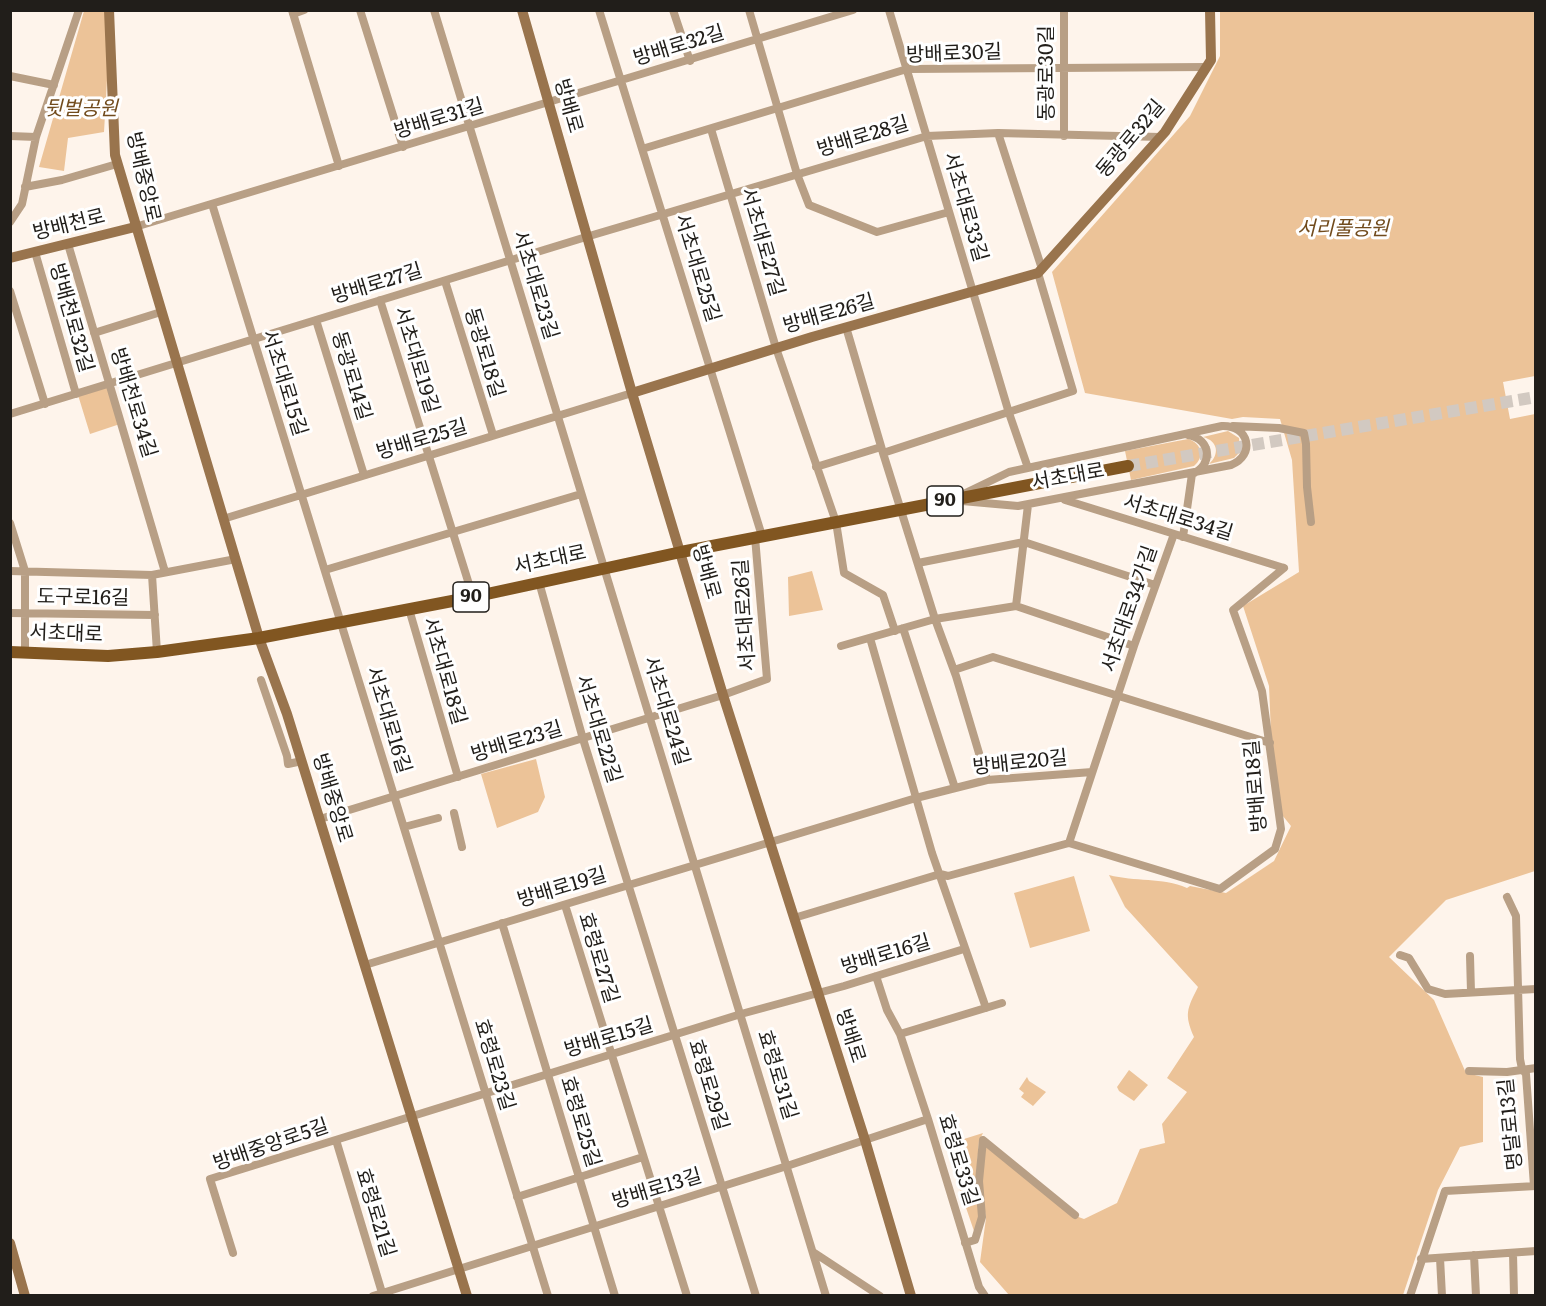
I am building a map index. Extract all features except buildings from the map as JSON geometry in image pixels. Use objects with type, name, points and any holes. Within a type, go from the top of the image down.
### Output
[{"type":"main road","name":"서초대로","points":[[10,652],[90,656],[157,652],[259,638],[473,597],[681,552],[1128,466]]},
{"type":"street","points":[[10,222],[22,204],[36,137],[79,10]]},
{"type":"street","name":"방배중앙로","points":[[109,10],[113,132],[117,164],[259,638],[302,761],[467,1296]]},
{"type":"street","points":[[303,10],[292,12],[339,166]]},
{"type":"street","points":[[360,10],[402,147]]},
{"type":"street","name":"서초대로23길","points":[[435,10],[605,568]]},
{"type":"street","name":"방배로","points":[[522,10],[586,237],[723,695],[865,1140],[911,1296]]},
{"type":"street","name":"서초대로25길","points":[[599,10],[711,368],[758,537]]},
{"type":"street","points":[[673,10],[690,61]]},
{"type":"street","points":[[749,10],[797,174],[809,205],[877,232],[949,212]]},
{"type":"street","points":[[817,10],[820,21]]},
{"type":"street","name":"방배로32길","points":[[549,104],[853,10]]},
{"type":"street","name":"서초대로33길","points":[[889,10],[1009,413],[1028,468]]},
{"type":"street","name":"동광로30길","points":[[1064,10],[1064,136]]},
{"type":"street","name":"동광로32길","points":[[1040,271],[1160,137],[1206,68],[1211,60],[1210,10]]},
{"type":"street","name":"방배로30길","points":[[642,149],[907,69],[1206,68]]},
{"type":"street","points":[[10,76],[54,85]]},
{"type":"street","name":"방배로31길","points":[[212,204],[549,104]]},
{"type":"street","name":"서초대로27길","points":[[711,129],[776,348],[836,522],[844,573],[883,595],[899,629]]},
{"type":"street","points":[[816,466],[882,450],[1009,413],[1073,391],[1040,271],[998,134]]},
{"type":"street","name":"방배로28길","points":[[586,237],[927,136],[998,134],[1160,137]]},
{"type":"street","points":[[10,136],[36,137]]},
{"type":"street","points":[[26,187],[62,180],[117,164]]},
{"type":"street","points":[[135,227],[212,204]]},
{"type":"street","name":"서초대로15길","points":[[212,204],[341,622]]},
{"type":"street","name":"방배천로","points":[[11,258],[135,227]]},
{"type":"street","name":"방배로27길","points":[[10,414],[586,237]]},
{"type":"street","name":"방배천로34길","points":[[68,244],[165,572]]},
{"type":"street","name":"방배천로32길","points":[[35,252],[76,394]]},
{"type":"street","name":"방배로26길","points":[[632,393],[846,327],[1040,271]]},
{"type":"street","name":"동광로18길","points":[[445,281],[493,435]]},
{"type":"street","points":[[10,291],[45,404]]},
{"type":"street","name":"서초대로19길","points":[[380,300],[473,597]]},
{"type":"street","points":[[94,333],[161,312]]},
{"type":"street","name":"동광로14길","points":[[316,320],[364,475]]},
{"type":"street","points":[[846,327],[882,450],[935,619],[954,670],[987,780]]},
{"type":"street","name":"방배로25길","points":[[224,519],[632,393]]},
{"type":"street","points":[[1228,426],[1279,428],[1304,433],[1306,487],[1311,522]]},
{"type":"street","name":"서초대로","points":[[1228,426],[1234,427],[1244,436],[1246,448],[1241,459],[1230,465],[1192,474],[1018,506],[951,500],[1009,472],[1228,426]]},
{"type":"street","points":[[1183,537],[1192,474],[1202,468],[1208,456],[1201,440],[1184,435]]},
{"type":"street","points":[[325,570],[581,494]]},
{"type":"street","name":"서초대로34길","points":[[1062,499],[1284,568]]},
{"type":"street","points":[[1016,606],[1028,504]]},
{"type":"street","points":[[10,523],[25,571],[25,652]]},
{"type":"street","name":"서초대로34가길","points":[[1070,843],[1117,695],[1174,534]]},
{"type":"street","name":"서초대로26길","points":[[723,695],[767,679],[758,537]]},
{"type":"street","points":[[918,563],[1024,542],[1155,585]]},
{"type":"street","points":[[10,571],[152,575],[236,560]]},
{"type":"street","name":"서초대로24길","points":[[605,568],[695,864]]},
{"type":"street","name":"방배로18길","points":[[1070,843],[1220,889],[1275,849],[1281,829],[1262,691],[1233,610],[1284,568]]},
{"type":"street","points":[[152,575],[157,652]]},
{"type":"street","name":"서초대로22길","points":[[538,582],[628,885]]},
{"type":"street","points":[[841,646],[935,619],[1016,606],[1134,646]]},
{"type":"street","name":"서초대로18길","points":[[409,609],[458,777]]},
{"type":"street","name":"도구로16길","points":[[10,613],[155,615]]},
{"type":"street","name":"서초대로16길","points":[[341,622],[439,943]]},
{"type":"street","points":[[899,629],[954,788]]},
{"type":"street","points":[[870,638],[932,853],[986,1008]]},
{"type":"street","points":[[954,670],[993,657],[1117,695]]},
{"type":"street","points":[[261,680],[288,756],[288,764],[302,761]]},
{"type":"street","name":"방배로23길","points":[[320,819],[723,695]]},
{"type":"street","name":"서초대로34가길","points":[[1117,695],[1270,743]]},
{"type":"street","name":"방배로20길","points":[[769,842],[916,798],[987,780],[1092,772]]},
{"type":"street","points":[[454,813],[462,848]]},
{"type":"street","points":[[404,827],[438,818]]},
{"type":"street","name":"방배로19길","points":[[365,965],[769,842]]},
{"type":"street","points":[[794,918],[940,874],[948,876],[1070,843]]},
{"type":"street","name":"효령로31길","points":[[695,864],[826,1296]]},
{"type":"street","name":"효령로29길","points":[[628,885],[756,1296]]},
{"type":"street","name":"명달로13길","points":[[1421,1259],[1445,1191],[1535,1186],[1526,1074],[1522,1069],[1520,1059],[1516,916],[1507,897]]},
{"type":"street","name":"효령로27길","points":[[565,905],[687,1296]]},
{"type":"street","name":"효령로25길","points":[[502,923],[615,1296]]},
{"type":"street","name":"효령로23길","points":[[439,943],[548,1296]]},
{"type":"street","name":"방배로16길","points":[[817,993],[964,949]]},
{"type":"street","points":[[1400,955],[1409,958],[1428,989],[1445,994],[1536,989]]},
{"type":"street","points":[[1470,956],[1471,992]]},
{"type":"street","name":"효령로33길","points":[[876,976],[887,1010],[900,1034],[979,1287],[984,1296]]},
{"type":"street","name":"방배로15길","points":[[412,1116],[741,1014],[817,993]]},
{"type":"street","points":[[900,1034],[1002,1003]]},
{"type":"street","points":[[1469,1071],[1507,1072],[1536,1068]]},
{"type":"street","name":"방배중앙로5길","points":[[233,1253],[210,1179],[412,1116]]},
{"type":"street","points":[[865,1140],[928,1119]]},
{"type":"street","name":"효령로21길","points":[[336,1140],[383,1294]]},
{"type":"street","name":"방배로13길","points":[[372,1296],[865,1140]]},
{"type":"street","points":[[965,1243],[975,1240],[982,1218],[979,1181],[983,1140],[1075,1215]]},
{"type":"street","points":[[517,1197],[643,1157]]},
{"type":"street","points":[[10,1243],[25,1296]]},
{"type":"street","points":[[1410,1296],[1421,1259],[1536,1251]]},
{"type":"street","points":[[813,1252],[880,1296]]},
{"type":"street","points":[[1513,1253],[1514,1296]]},
{"type":"street","points":[[1474,1255],[1476,1296]]},
{"type":"street","points":[[1440,1258],[1442,1296]]},
{"type":"green space","name":"뒷벌공원","points":[[84,11],[109,11],[104,132],[68,138],[64,171],[39,167]]},
{"type":"green space","name":"서리풀공원","points":[[1220,11],[1535,11],[1535,376],[1503,382],[1510,419],[1535,414],[1535,871],[1446,900],[1389,957],[1434,1000],[1466,1073],[1483,1077],[1483,1142],[1460,1147],[1438,1190],[1403,1295],[1009,1295],[980,1262],[986,1218],[980,1181],[984,1145],[1073,1215],[1084,1219],[1117,1203],[1140,1149],[1165,1143],[1162,1124],[1187,1092],[1167,1078],[1194,1037],[1188,1012],[1198,987],[1125,907],[1109,875],[1168,882],[1187,888],[1190,886],[1226,893],[1274,861],[1291,826],[1274,805],[1269,686],[1243,606],[1299,572],[1292,460],[1280,419],[1243,417],[1232,419],[1085,393],[1052,272],[1190,116],[1220,56]]},
{"type":"green space","points":[[109,386],[120,424],[90,434],[78,395]]},
{"type":"green space","points":[[1228,431],[1239,438],[1240,452],[1234,458],[1209,464],[1215,456],[1216,448],[1212,442],[1203,437]]},
{"type":"green space","points":[[1188,439],[1199,447],[1201,455],[1194,466],[1131,480],[1125,451]]},
{"type":"green space","points":[[812,571],[823,610],[789,616],[788,577]]},
{"type":"green space","points":[[536,759],[545,797],[538,812],[497,828],[481,774]]},
{"type":"green space","points":[[1074,876],[1090,931],[1030,948],[1014,893]]},
{"type":"green space","points":[[1129,1070],[1148,1085],[1134,1101],[1119,1091],[1117,1087]]},
{"type":"green space","points":[[1027,1077],[1029,1081],[1046,1092],[1033,1106],[1021,1097],[1024,1093],[1019,1089]]},
{"type":"green space","points":[[983,1133],[979,1141],[976,1179],[981,1206],[977,1230],[974,1231],[951,1164],[948,1144]]},
{"type":"tunnel","points":[[1128,466],[1536,397]]}]
